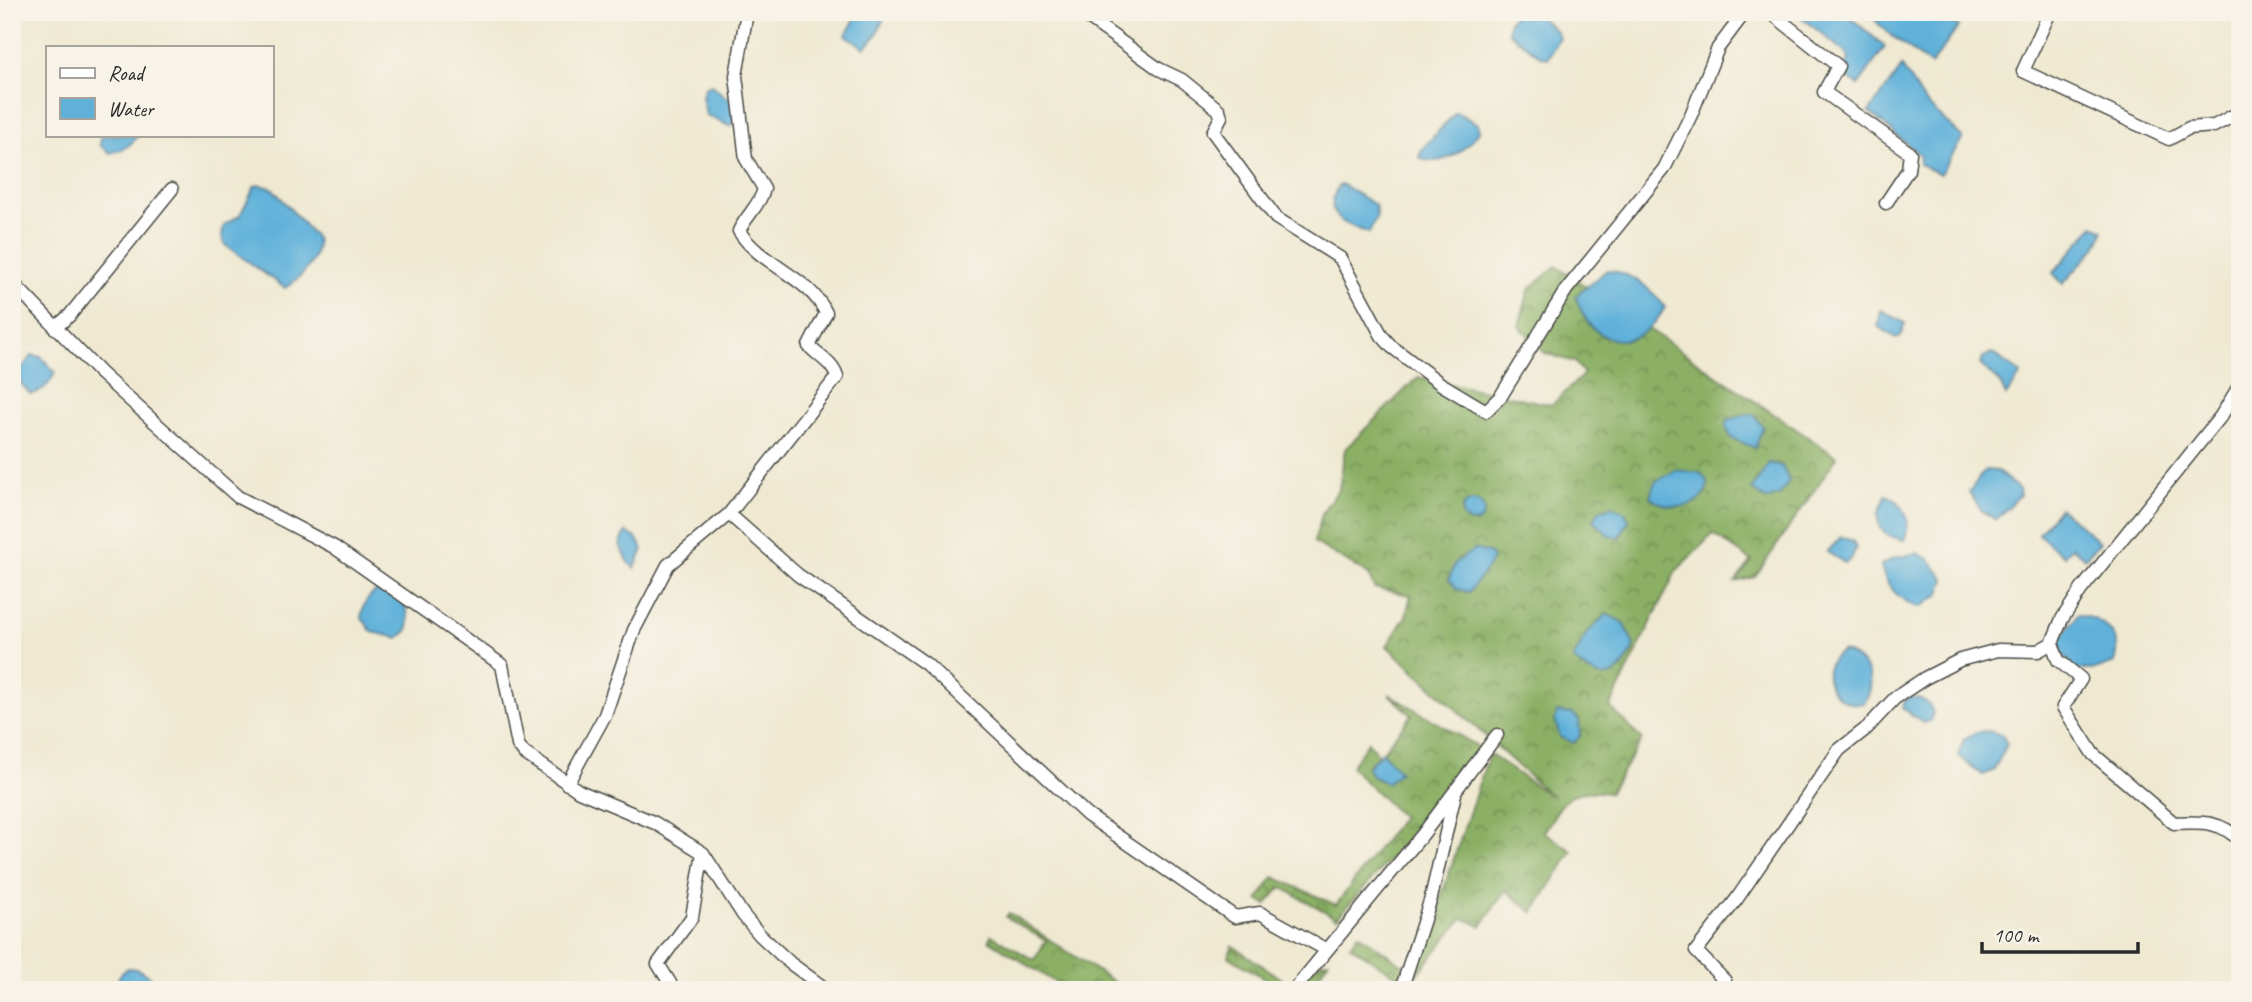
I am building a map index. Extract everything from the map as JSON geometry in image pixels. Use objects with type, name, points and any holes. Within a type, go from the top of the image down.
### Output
[{"type":"street","points":[[567,784],[605,715],[634,630],[668,565],[729,514],[837,377],[833,366],[809,346],[826,313],[820,300],[773,265],[745,241],[739,231],[746,217],[762,198],[764,189],[746,159],[736,76],[747,12]]},
{"type":"street","points":[[1080,12],[1159,69],[1182,80],[1219,110],[1221,117],[1213,132],[1276,218],[1340,258],[1382,336],[1392,347],[1441,384],[1486,411],[1501,396],[1582,268],[1605,245],[1664,169],[1691,115],[1718,47],[1745,12]]},
{"type":"street","points":[[1770,12],[1839,66],[1824,92],[1910,153],[1908,170],[1886,203]]},
{"type":"street","points":[[2050,12],[2023,71],[2169,139],[2189,128],[2214,126],[2240,112]]},
{"type":"street","points":[[55,328],[70,315],[172,189]]},
{"type":"street","points":[[12,282],[55,328],[158,427],[238,497],[334,547],[502,665],[518,745],[537,764],[567,784],[655,823],[703,853],[743,915],[760,935],[790,963],[827,990]]},
{"type":"street","points":[[1720,990],[1725,981],[1696,950],[1736,900],[1839,750],[1867,728],[1895,698],[1925,677],[1960,660],[1998,650],[2038,651],[2052,643],[2081,590],[2221,416],[2240,385]]},
{"type":"street","points":[[729,514],[798,575],[926,664],[1087,815],[1236,917],[1260,913],[1325,948]]},
{"type":"street","points":[[2052,643],[2058,660],[2081,679],[2063,707],[2094,754],[2174,824],[2205,821],[2229,829],[2240,841]]},
{"type":"street","points":[[1294,990],[1325,948],[1423,834],[1497,735]]},
{"type":"street","points":[[1401,990],[1431,898],[1456,790]]},
{"type":"street","points":[[666,990],[670,983],[658,964],[692,917],[703,853]]},
{"type":"green space","points":[[1556,266],[1837,457],[1755,577],[1735,582],[1752,561],[1713,534],[1676,571],[1610,707],[1642,740],[1609,793],[1584,792],[1569,798],[1544,832],[1572,851],[1533,913],[1506,890],[1481,926],[1463,918],[1416,976],[1419,990],[1392,990],[1398,977],[1350,945],[1359,934],[1406,967],[1430,930],[1489,754],[1552,797],[1387,646],[1406,616],[1411,595],[1374,588],[1369,575],[1314,542],[1323,511],[1339,489],[1345,449],[1418,377],[1552,405],[1584,374],[1575,362],[1545,353],[1519,326],[1529,290]]},
{"type":"green space","points":[[1389,694],[1487,752],[1337,918],[1281,887],[1266,905],[1258,899],[1274,877],[1336,905],[1402,817],[1351,767],[1368,742],[1379,756],[1412,715]]},
{"type":"green space","points":[[1009,913],[1123,988],[1067,990],[989,940],[991,935],[1034,960],[1046,941],[1006,917]]},
{"type":"green space","points":[[1233,946],[1288,983],[1318,963],[1328,961],[1309,990],[1284,990],[1228,956]]},
{"type":"water","points":[[859,12],[880,12],[884,18],[876,36],[865,48],[846,35]]},
{"type":"water","points":[[1518,12],[1534,12],[1556,31],[1559,37],[1548,58],[1540,56],[1508,32],[1509,21]]},
{"type":"water","points":[[1795,12],[1844,12],[1885,47],[1858,85],[1841,73],[1849,60],[1847,54]]},
{"type":"water","points":[[1867,12],[1935,12],[1959,26],[1931,65],[1887,32]]},
{"type":"water","points":[[1902,67],[1924,101],[1963,138],[1940,174],[1919,164],[1920,155],[1869,112]]},
{"type":"water","points":[[711,85],[735,101],[737,118],[730,126],[706,115],[702,97],[705,87]]},
{"type":"water","points":[[1456,112],[1478,124],[1479,131],[1474,138],[1453,156],[1436,161],[1419,157],[1423,148]]},
{"type":"water","points":[[137,136],[126,147],[110,153],[100,145],[101,138]]},
{"type":"water","points":[[1343,185],[1375,205],[1377,216],[1369,233],[1343,222],[1334,212],[1334,197],[1338,186]]},
{"type":"water","points":[[255,186],[272,188],[316,238],[313,260],[297,279],[285,288],[225,245],[222,236],[224,225],[240,215]]},
{"type":"water","points":[[2094,225],[2104,231],[2097,246],[2063,284],[2053,273]]},
{"type":"water","points":[[1607,270],[1616,271],[1640,282],[1665,307],[1654,323],[1629,339],[1616,340],[1603,336],[1583,314],[1576,296]]},
{"type":"water","points":[[1881,310],[1905,323],[1901,336],[1896,338],[1878,326]]},
{"type":"water","points":[[1992,353],[2021,374],[2006,396],[2000,383],[1980,364],[1984,357]]},
{"type":"water","points":[[32,355],[41,357],[55,372],[46,387],[30,394],[18,380],[19,372]]},
{"type":"water","points":[[1747,414],[1754,415],[1763,427],[1755,448],[1731,438],[1726,427],[1728,420]]},
{"type":"water","points":[[1769,463],[1782,466],[1789,481],[1780,495],[1766,500],[1752,489]]},
{"type":"water","points":[[1676,470],[1701,473],[1708,483],[1700,499],[1693,504],[1675,507],[1650,497],[1655,482]]},
{"type":"water","points":[[1985,470],[1997,471],[2019,489],[2020,495],[1996,520],[1982,511],[1969,492]]},
{"type":"water","points":[[1886,495],[1898,502],[1906,513],[1904,540],[1889,536],[1879,527],[1878,515]]},
{"type":"water","points":[[1469,501],[1477,501],[1484,508],[1484,516],[1477,523],[1469,523],[1462,516],[1462,508]]},
{"type":"water","points":[[1612,506],[1625,512],[1629,521],[1619,537],[1609,536],[1594,520],[1599,510]]},
{"type":"water","points":[[2060,508],[2100,542],[2085,558],[2072,547],[2064,556],[2038,534]]},
{"type":"water","points":[[626,532],[636,538],[643,549],[635,568],[629,563],[620,545]]},
{"type":"water","points":[[1841,537],[1853,541],[1856,548],[1852,558],[1845,563],[1827,552]]},
{"type":"water","points":[[1475,549],[1491,554],[1493,560],[1469,592],[1457,589],[1449,579],[1455,563]]},
{"type":"water","points":[[1917,553],[1929,559],[1945,580],[1939,595],[1921,607],[1907,602],[1895,592],[1886,580],[1881,565],[1894,558]]},
{"type":"water","points":[[383,589],[396,595],[407,610],[408,630],[399,638],[372,632],[362,618],[367,600]]},
{"type":"water","points":[[1607,614],[1625,624],[1634,646],[1622,667],[1608,676],[1601,676],[1583,668],[1573,659],[1587,633]]},
{"type":"water","points":[[2078,615],[2096,620],[2110,630],[2117,645],[2115,663],[2095,670],[2076,669],[2055,646]]},
{"type":"water","points":[[1843,651],[1858,660],[1868,672],[1870,687],[1864,703],[1843,700],[1829,686],[1828,667],[1833,658]]},
{"type":"water","points":[[1911,697],[1927,703],[1933,712],[1931,720],[1924,723],[1902,708],[1905,700]]},
{"type":"water","points":[[1557,712],[1573,714],[1579,720],[1580,736],[1574,743],[1560,737],[1555,720]]},
{"type":"water","points":[[1989,731],[2002,735],[2007,744],[1994,770],[1983,775],[1958,756],[1964,739],[1977,732]]},
{"type":"water","points":[[1382,752],[1400,772],[1387,783],[1373,777],[1367,767]]},
{"type":"water","points":[[128,968],[137,969],[150,976],[150,990],[120,990],[119,978]]}]
